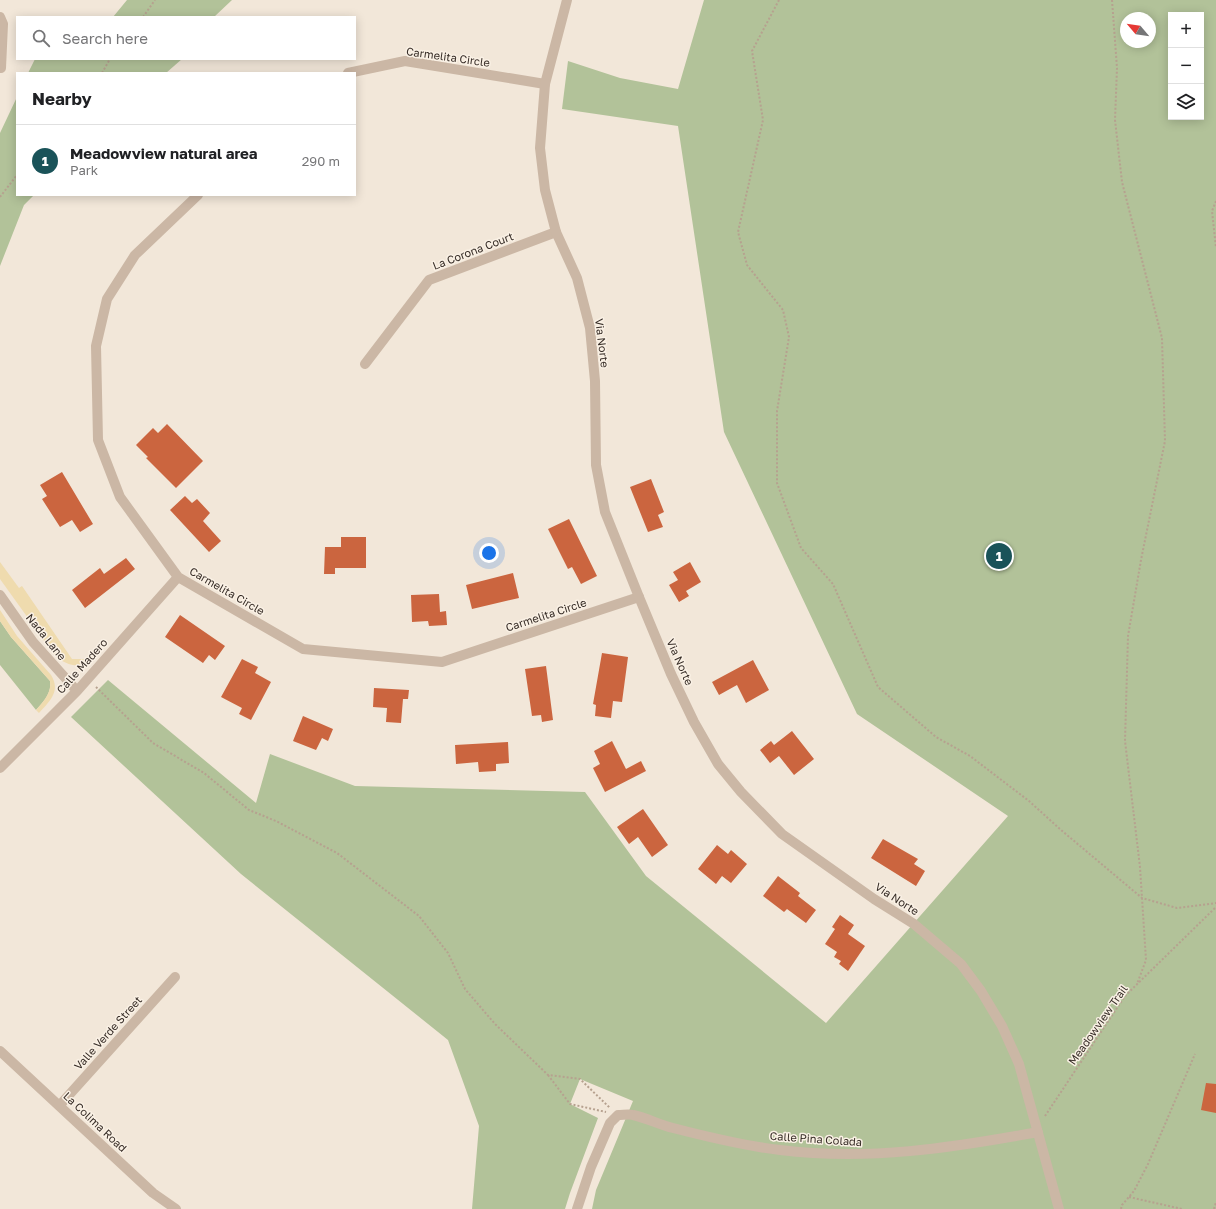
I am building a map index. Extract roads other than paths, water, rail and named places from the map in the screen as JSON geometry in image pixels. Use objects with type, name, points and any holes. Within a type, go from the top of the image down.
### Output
[{"type":"street","name":"Via Norte","points":[[567,0],[545,84],[540,148],[545,190],[556,232],[577,278],[590,328],[595,381],[596,465],[605,512],[639,597],[671,674],[694,722],[718,764],[741,792],[782,834],[874,899],[914,924],[961,964],[982,990],[1002,1026],[1019,1064],[1059,1209]]},
{"type":"street","points":[[0,17],[3,24],[1,68]]},
{"type":"street","name":"Carmelita Circle","points":[[353,72],[406,61],[545,84]]},
{"type":"street","name":"Carmelita Circle","points":[[197,196],[135,255],[107,299],[96,346],[98,440],[120,498],[178,577],[303,649],[442,662],[639,597]]},
{"type":"street","name":"La Corona Court","points":[[365,364],[429,280],[556,232]]},
{"type":"street","name":"Calle Madero","points":[[0,768],[77,691],[178,577]]},
{"type":"street","name":"Nada Lane","points":[[0,595],[33,642],[77,691]]},
{"type":"street","name":"Valle Verde Street","points":[[60,1105],[174,977]]},
{"type":"street","name":"La Colima Road","points":[[0,1051],[60,1105],[153,1193],[176,1209]]},
{"type":"street","name":"Calle Pina Colada","points":[[577,1209],[591,1167],[610,1123],[618,1115],[632,1114],[665,1126],[712,1138],[780,1150],[839,1155],[894,1154],[965,1145],[1038,1129]]},
{"type":"place","name":"Meadowview natural area","points":[[999,556]]}]
